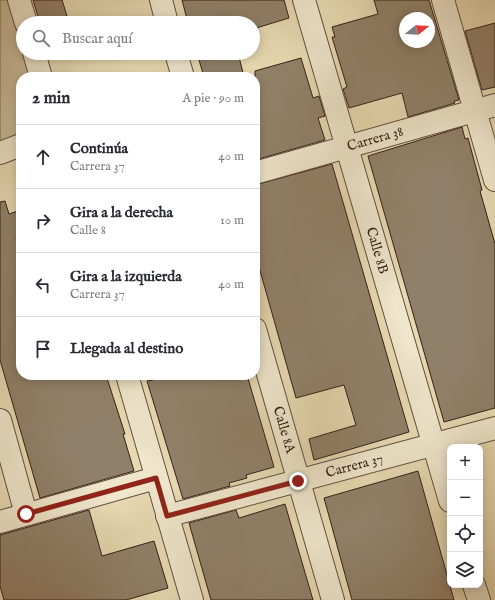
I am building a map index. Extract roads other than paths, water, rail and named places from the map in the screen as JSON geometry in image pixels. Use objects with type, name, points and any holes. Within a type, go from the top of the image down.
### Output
[{"type":"street","points":[[19,0],[24,16]]},
{"type":"street","points":[[161,0],[165,16]]},
{"type":"street","name":"Calle 8B","points":[[304,0],[447,491]]},
{"type":"street","points":[[443,0],[485,108],[495,180]]},
{"type":"street","points":[[36,60],[40,72]]},
{"type":"street","points":[[178,60],[182,72]]},
{"type":"street","name":"Carrera 38","points":[[260,172],[485,108]]},
{"type":"street","points":[[0,153],[16,147]]},
{"type":"street","name":"Calle 8A","points":[[260,347],[333,600]]},
{"type":"street","points":[[128,380],[192,600]]},
{"type":"street","points":[[0,420],[26,514]]},
{"type":"street","name":"Carrera 37","points":[[167,516],[495,428]]},
{"type":"street","points":[[0,522],[156,478]]},
{"type":"street","points":[[475,588],[479,600]]}]
